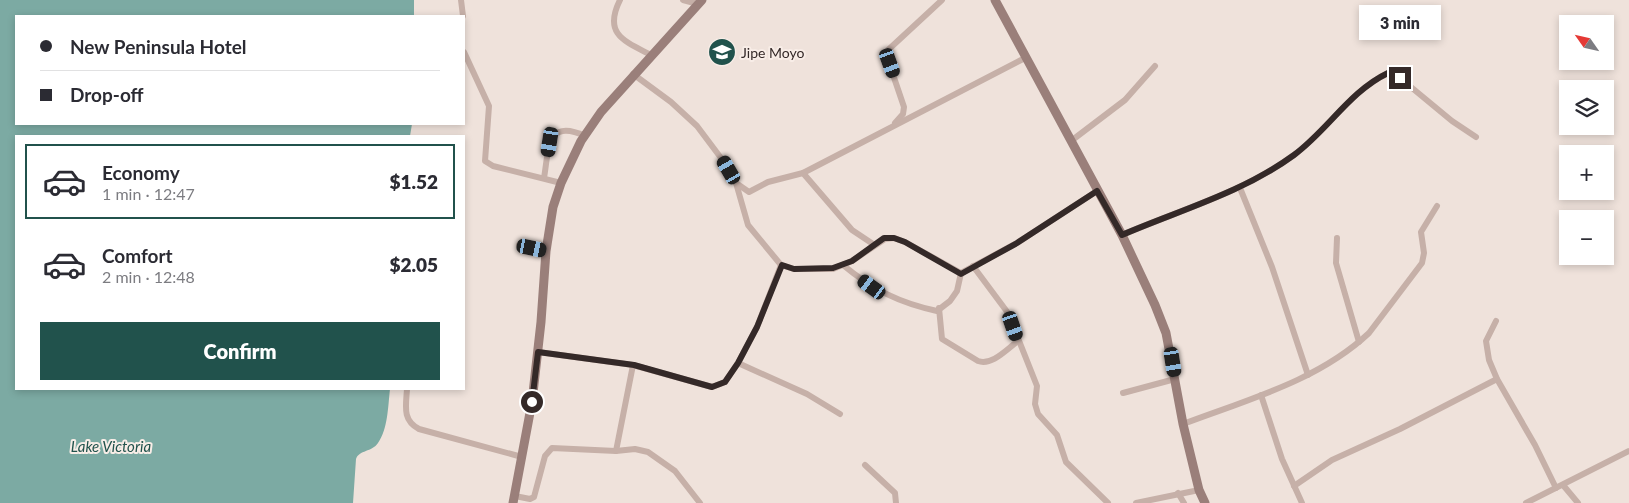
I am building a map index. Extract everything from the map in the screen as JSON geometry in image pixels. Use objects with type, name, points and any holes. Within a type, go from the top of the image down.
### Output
[{"type":"main road","points":[[994,0],[1122,235],[1152,297],[1166,333],[1183,424],[1199,490],[1205,503]]},
{"type":"main road","points":[[514,500],[538,352],[546,251],[553,207],[560,183],[585,136],[601,112],[633,74],[700,2]]},
{"type":"street","points":[[460,0],[463,15]]},
{"type":"street","points":[[620,0],[613,16],[616,32],[628,44],[651,55]]},
{"type":"street","points":[[683,0],[700,2]]},
{"type":"street","points":[[890,127],[904,110],[887,57],[888,50],[942,0]]},
{"type":"street","points":[[465,54],[489,106],[485,161],[493,166],[560,183]]},
{"type":"street","points":[[736,183],[750,192],[768,182],[803,174],[1025,58]]},
{"type":"street","points":[[1071,141],[1125,100],[1155,66]]},
{"type":"street","points":[[1122,235],[1240,188],[1309,144],[1374,80],[1388,73],[1400,78],[1452,122],[1476,137]]},
{"type":"street","points":[[633,74],[671,102],[696,126],[721,158],[736,183],[748,225],[782,265],[794,269],[822,269],[844,265],[884,238],[894,238],[905,242],[961,274]]},
{"type":"street","points":[[544,178],[550,142],[555,134],[568,129],[585,136]]},
{"type":"street","points":[[803,174],[852,230],[874,244]]},
{"type":"street","points":[[1240,188],[1284,300],[1308,375]]},
{"type":"street","points":[[844,265],[872,287],[889,297],[910,305],[937,311],[950,301],[957,291],[961,274],[1017,243],[1097,191]]},
{"type":"street","points":[[1183,424],[1308,375],[1359,342],[1369,333],[1422,263],[1424,253],[1421,232],[1437,206]]},
{"type":"street","points":[[1337,238],[1336,263],[1359,342]]},
{"type":"street","points":[[519,245],[546,251]]},
{"type":"street","points":[[538,352],[634,365],[712,387],[725,382],[738,363],[757,327],[782,265]]},
{"type":"street","points":[[973,266],[988,289],[1008,313],[1037,386],[1034,404],[1038,414],[1057,435],[1066,462],[1108,503]]},
{"type":"street","points":[[939,308],[942,339],[978,361],[984,363],[990,361],[1018,341]]},
{"type":"street","points":[[1496,321],[1486,341],[1489,360],[1497,379],[1535,445],[1556,488]]},
{"type":"street","points":[[738,363],[783,382],[840,414]]},
{"type":"street","points":[[616,451],[634,365]]},
{"type":"street","points":[[1294,486],[1332,460],[1400,429],[1497,379]]},
{"type":"street","points":[[1123,393],[1175,380]]},
{"type":"street","points":[[407,390],[405,412],[407,420],[419,429],[522,457]]},
{"type":"street","points":[[1261,395],[1282,459],[1302,503]]},
{"type":"street","points":[[514,500],[531,501],[537,493],[545,456],[549,450],[616,451],[635,449],[658,457],[675,471],[700,503]]},
{"type":"street","points":[[1526,503],[1629,452]]},
{"type":"street","points":[[865,465],[895,493],[896,503]]},
{"type":"street","points":[[1563,485],[1578,503]]},
{"type":"street","points":[[1136,503],[1199,490]]},
{"type":"street","points":[[1178,493],[1184,503]]},
{"type":"water","name":"Lake Victoria","points":[[0,0],[414,0],[414,15],[15,15],[15,125],[412,125],[410,135],[15,135],[15,390],[390,390],[384,431],[375,446],[360,454],[356,459],[353,503],[0,503]]},
{"type":"place","name":"Jipe Moyo","points":[[722,52]]},
{"type":"route","points":[[532,402],[538,352],[634,365],[712,387],[719,386],[732,373],[757,327],[782,265],[794,269],[833,268],[852,261],[884,238],[894,238],[905,242],[961,274],[1058,218],[1097,191],[1122,235],[1240,188],[1276,167],[1309,144],[1374,80],[1388,73],[1400,78]]}]
